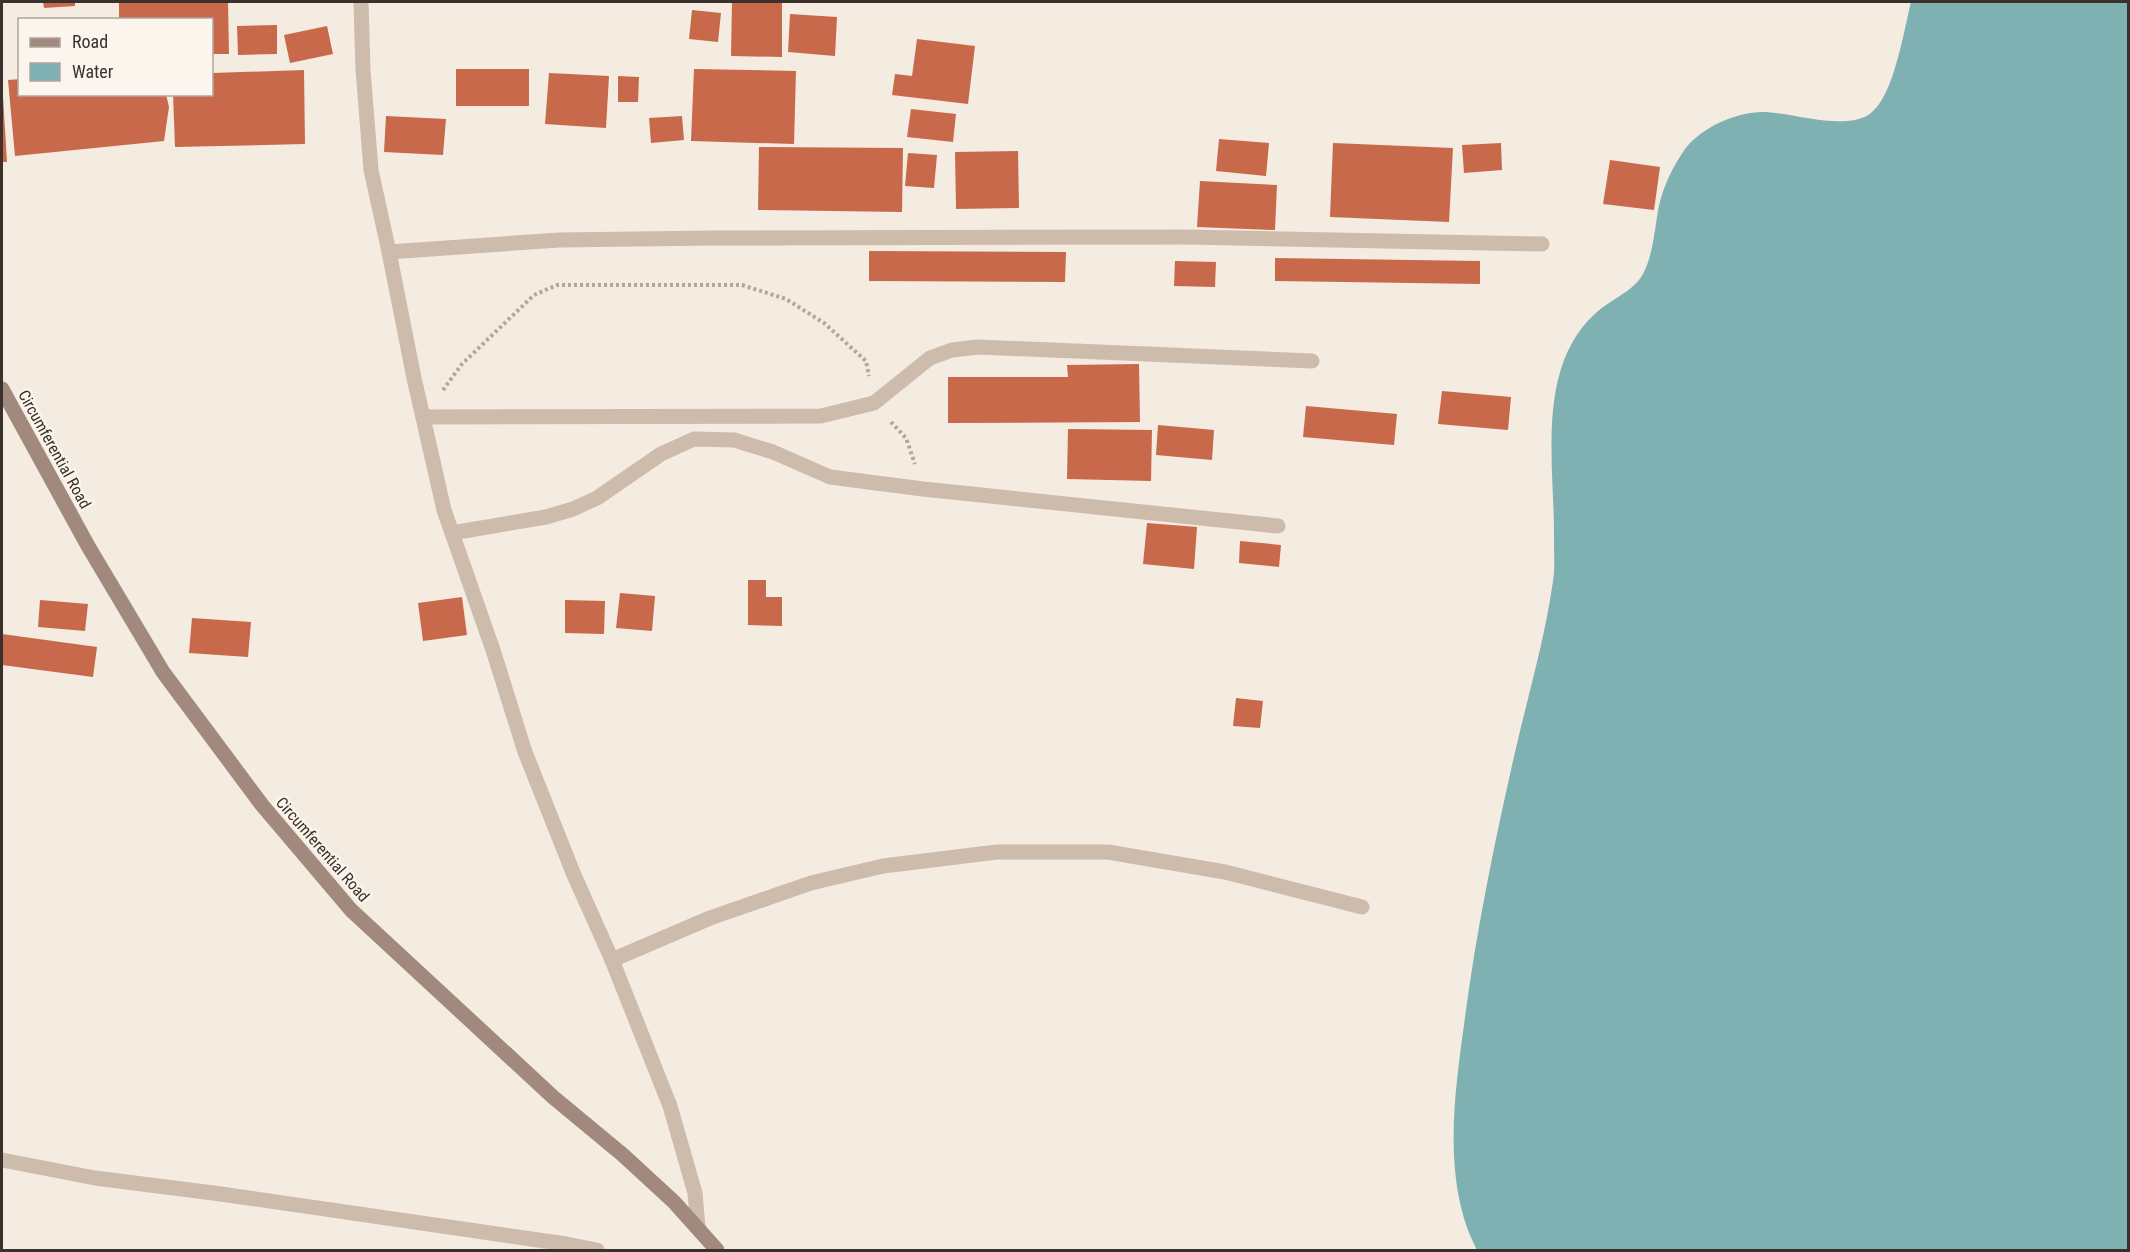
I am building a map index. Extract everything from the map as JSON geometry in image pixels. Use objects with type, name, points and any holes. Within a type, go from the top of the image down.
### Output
[{"type":"main road","name":"Circumferential Road","points":[[2,389],[88,546],[163,672],[269,813],[351,910],[553,1097],[666,1194],[717,1251]]},
{"type":"street","points":[[361,2],[363,70],[371,170],[444,510],[493,650],[525,752],[670,1106],[695,1193],[698,1228]]},
{"type":"street","points":[[389,252],[559,240],[713,238],[1185,237],[1542,244]]},
{"type":"street","points":[[423,417],[822,416],[874,403],[930,358],[952,350],[978,347],[1312,361]]},
{"type":"street","points":[[452,533],[546,517],[573,509],[597,498],[661,454],[694,439],[734,440],[774,453],[831,477],[923,489],[1278,526]]},
{"type":"street","points":[[612,960],[710,918],[811,883],[883,867],[997,852],[1108,852],[1225,872],[1362,907]]},
{"type":"street","points":[[2,1160],[94,1178],[232,1195],[566,1244],[597,1251]]},
{"type":"path","points":[[423,417],[462,364],[534,295],[557,285],[742,285],[786,299],[824,322],[866,361],[874,403],[906,438],[923,489]]},
{"type":"water","points":[[1911,2],[2128,2],[2128,1250],[1477,1250],[1466,1224],[1459,1197],[1455,1168],[1454,1110],[1474,955],[1487,886],[1508,782],[1550,602],[1554,562],[1552,427],[1554,404],[1564,360],[1572,343],[1588,321],[1601,308],[1632,287],[1643,274],[1651,254],[1663,190],[1675,165],[1692,141],[1720,122],[1753,113],[1775,113],[1819,120],[1849,121],[1862,118],[1872,112],[1880,103],[1892,77]]},
{"type":"building","points":[[43,2],[75,2],[75,6],[44,8]]},
{"type":"building","points":[[119,2],[228,2],[229,54],[213,54],[213,18],[119,18]]},
{"type":"building","points":[[732,2],[782,2],[782,57],[731,56]]},
{"type":"building","points":[[692,10],[721,13],[718,42],[689,39]]},
{"type":"building","points":[[790,14],[837,17],[835,56],[788,52]]},
{"type":"building","points":[[277,25],[277,54],[238,55],[237,26]]},
{"type":"building","points":[[327,26],[333,54],[290,63],[284,35]]},
{"type":"building","points":[[917,39],[975,46],[968,104],[892,95],[895,74],[912,76]]},
{"type":"building","points":[[456,69],[529,69],[529,106],[456,106]]},
{"type":"building","points":[[694,69],[796,71],[794,144],[691,141]]},
{"type":"building","points":[[304,70],[305,144],[175,147],[173,96],[213,96],[213,73]]},
{"type":"building","points":[[549,73],[609,76],[606,128],[545,124]]},
{"type":"building","points":[[618,76],[639,77],[638,102],[618,102]]},
{"type":"building","points":[[18,79],[18,96],[166,96],[169,107],[164,141],[15,156],[8,80]]},
{"type":"building","points":[[3,96],[7,162],[2,162]]},
{"type":"building","points":[[911,109],[956,114],[953,142],[907,137]]},
{"type":"building","points":[[386,116],[446,119],[443,155],[384,152]]},
{"type":"building","points":[[682,116],[684,140],[651,143],[649,118]]},
{"type":"building","points":[[1219,139],[1269,143],[1266,176],[1216,171]]},
{"type":"building","points":[[1333,143],[1453,148],[1449,222],[1330,217]]},
{"type":"building","points":[[1501,143],[1502,170],[1464,173],[1462,145]]},
{"type":"building","points":[[759,147],[903,148],[902,212],[758,210]]},
{"type":"building","points":[[1018,151],[1019,208],[956,209],[955,152]]},
{"type":"building","points":[[908,153],[937,155],[934,188],[905,186]]},
{"type":"building","points":[[1610,160],[1660,167],[1654,210],[1603,204]]},
{"type":"building","points":[[1200,181],[1277,185],[1275,230],[1197,227]]},
{"type":"building","points":[[869,251],[1066,252],[1065,282],[869,281]]},
{"type":"building","points":[[1275,258],[1480,261],[1480,284],[1275,281]]},
{"type":"building","points":[[1175,261],[1216,262],[1215,287],[1174,286]]},
{"type":"building","points":[[1139,364],[1140,422],[948,423],[948,377],[1068,377],[1067,365]]},
{"type":"building","points":[[1442,391],[1511,397],[1508,430],[1438,424]]},
{"type":"building","points":[[1306,406],[1397,414],[1394,445],[1303,437]]},
{"type":"building","points":[[1158,425],[1214,430],[1212,460],[1156,455]]},
{"type":"building","points":[[1068,429],[1152,430],[1151,481],[1067,479]]},
{"type":"building","points":[[1147,523],[1197,527],[1194,569],[1143,564]]},
{"type":"building","points":[[1240,541],[1281,545],[1279,567],[1239,563]]},
{"type":"building","points":[[748,580],[766,580],[766,597],[782,597],[782,626],[748,625]]},
{"type":"building","points":[[620,593],[655,596],[652,631],[616,628]]},
{"type":"building","points":[[462,597],[467,635],[423,641],[418,603]]},
{"type":"building","points":[[40,600],[88,604],[85,631],[38,627]]},
{"type":"building","points":[[565,600],[605,601],[604,634],[565,633]]},
{"type":"building","points":[[192,618],[251,622],[248,657],[189,653]]},
{"type":"building","points":[[2,634],[97,647],[93,677],[2,665]]},
{"type":"building","points":[[1236,698],[1263,701],[1260,728],[1233,726]]}]
